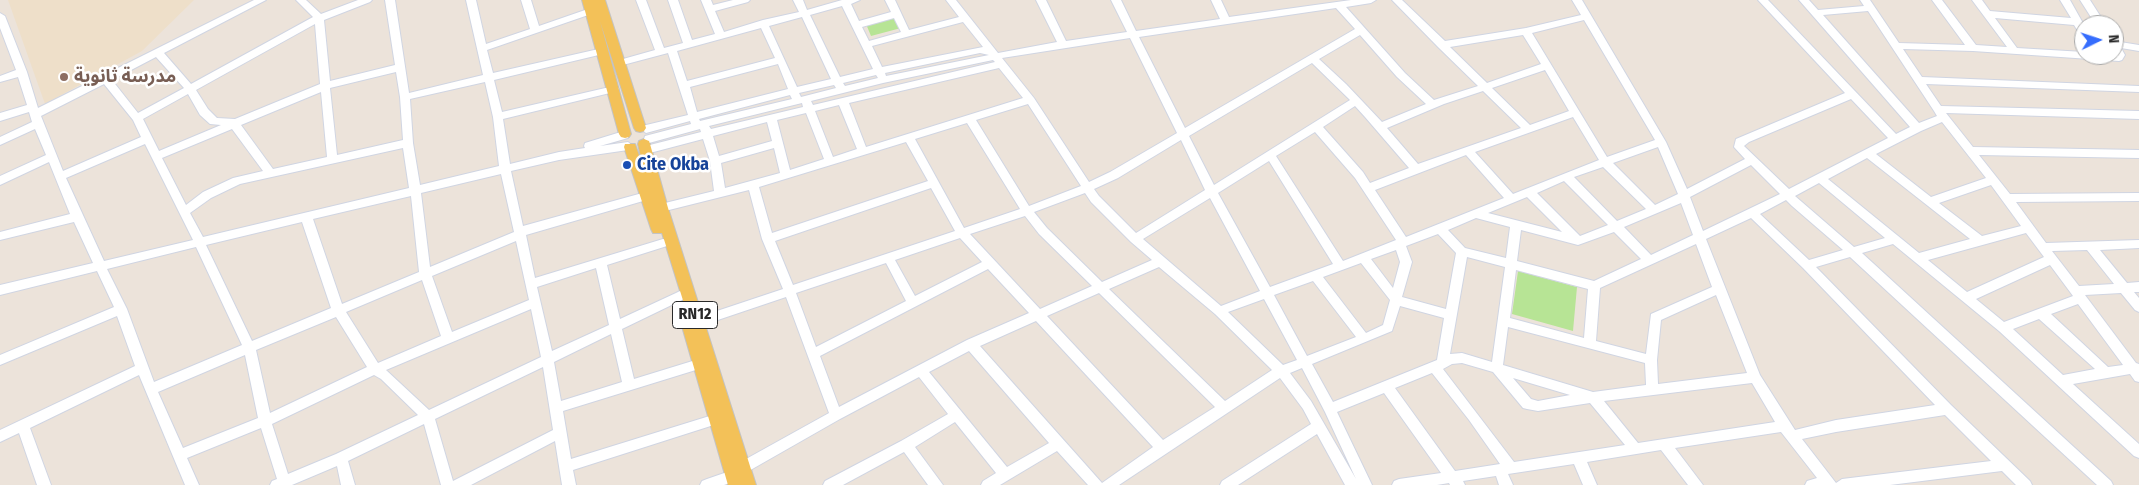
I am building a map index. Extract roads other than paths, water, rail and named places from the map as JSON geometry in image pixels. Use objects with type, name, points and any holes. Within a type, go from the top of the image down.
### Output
[{"type":"main road","name":"RN12","points":[[599,0],[618,63],[637,139],[646,196],[680,296],[716,419],[737,476],[748,485]]},
{"type":"main road","name":"RN12","points":[[589,6],[614,89],[637,139],[697,322],[737,476]]},
{"type":"street","points":[[0,141],[36,115],[261,0]]},
{"type":"street","points":[[301,0],[319,18],[332,159]]},
{"type":"street","points":[[137,118],[319,18],[367,0]]},
{"type":"street","points":[[390,0],[405,97],[408,143],[422,228],[425,274],[448,339]]},
{"type":"street","points":[[470,0],[490,78],[498,116],[505,168],[548,360],[569,485]]},
{"type":"street","points":[[526,0],[535,29]]},
{"type":"street","points":[[641,0],[660,51]]},
{"type":"street","points":[[673,0],[688,43]]},
{"type":"street","points":[[720,35],[707,5],[745,0]]},
{"type":"street","points":[[798,0],[840,86]]},
{"type":"street","points":[[890,0],[906,33]]},
{"type":"street","points":[[951,0],[1030,100],[1086,188],[1107,212],[1219,311],[1281,371],[1294,387],[1319,426],[1352,485]]},
{"type":"street","points":[[1041,0],[1062,43]]},
{"type":"street","points":[[1116,0],[1211,190],[1302,362],[1330,409],[1366,485]]},
{"type":"street","points":[[1216,0],[1226,21]]},
{"type":"street","points":[[801,101],[843,102],[1012,52],[1062,43],[1371,0]]},
{"type":"street","points":[[1397,0],[1528,129]]},
{"type":"street","points":[[1578,0],[1661,142],[1755,377],[1787,431],[1830,483]]},
{"type":"street","points":[[1763,0],[1895,139]]},
{"type":"street","points":[[1804,0],[1917,128]]},
{"type":"street","points":[[1937,0],[1973,48]]},
{"type":"street","points":[[1977,0],[2014,50]]},
{"type":"street","points":[[2065,0],[2074,16]]},
{"type":"street","points":[[2085,0],[2095,15]]},
{"type":"street","points":[[618,63],[850,1],[856,25],[881,76]]},
{"type":"street","points":[[1816,13],[1868,4],[1941,113],[2007,198],[2077,295],[2137,371]]},
{"type":"street","points":[[1339,5],[1401,76],[1433,105]]},
{"type":"street","points":[[483,48],[589,6]]},
{"type":"street","points":[[856,25],[897,14]]},
{"type":"street","points":[[1987,14],[2074,22]]},
{"type":"street","points":[[0,16],[4,38],[22,72],[52,156],[77,217],[121,309],[142,368],[192,485]]},
{"type":"street","points":[[1442,45],[1526,31],[1588,16]]},
{"type":"street","points":[[865,45],[965,18]]},
{"type":"street","points":[[763,24],[830,162]]},
{"type":"street","points":[[697,322],[1027,211],[1086,188],[1114,175],[1361,30]]},
{"type":"street","points":[[1526,31],[1605,162],[1653,210]]},
{"type":"street","points":[[1896,46],[1973,48],[2074,54]]},
{"type":"street","points":[[2124,46],[2139,48]]},
{"type":"street","points":[[671,48],[684,86],[715,161],[720,194]]},
{"type":"street","points":[[405,97],[603,51]]},
{"type":"street","points":[[158,53],[190,89],[204,112],[214,121],[233,122]]},
{"type":"street","points":[[0,290],[505,168],[801,101],[840,86],[881,76],[995,57]]},
{"type":"street","points":[[1313,59],[1381,127],[1416,169]]},
{"type":"street","points":[[684,86],[781,60]]},
{"type":"street","points":[[156,156],[233,122],[325,86],[401,66]]},
{"type":"street","points":[[1381,127],[1433,105],[1547,66]]},
{"type":"street","points":[[0,79],[22,72]]},
{"type":"street","points":[[106,79],[137,118],[199,241],[250,349],[280,483],[341,458],[680,296]]},
{"type":"street","points":[[1919,80],[2139,89]]},
{"type":"street","points":[[637,139],[700,125],[770,118],[801,101],[840,86]]},
{"type":"street","points":[[498,116],[614,89]]},
{"type":"street","points":[[1852,94],[1742,140],[1739,147],[2106,485]]},
{"type":"street","points":[[661,208],[753,185],[1030,100]]},
{"type":"street","points":[[1135,238],[1356,101]]},
{"type":"street","points":[[843,102],[863,152]]},
{"type":"street","points":[[1369,188],[1416,169],[1574,113]]},
{"type":"street","points":[[1440,228],[1455,246],[1462,251],[1594,286],[1650,261],[1699,236],[1752,214],[1869,154],[1941,113],[2139,115]]},
{"type":"street","points":[[0,117],[36,115]]},
{"type":"street","points":[[770,118],[786,174]]},
{"type":"street","points":[[969,118],[1027,211],[1043,230],[1224,408]]},
{"type":"street","points":[[233,122],[270,173]]},
{"type":"street","points":[[1108,485],[1281,371],[1388,328],[1406,262],[1400,243],[1369,188],[1341,152],[1316,126]]},
{"type":"street","points":[[910,137],[961,232],[1162,448]]},
{"type":"street","points":[[61,176],[147,139]]},
{"type":"street","points":[[1219,311],[1363,258],[1566,176],[1661,142]]},
{"type":"street","points":[[184,212],[206,195],[225,186],[270,173],[408,143]]},
{"type":"street","points":[[715,161],[778,143]]},
{"type":"street","points":[[1468,151],[1511,198]]},
{"type":"street","points":[[1971,151],[2139,154]]},
{"type":"street","points":[[1270,154],[1340,266]]},
{"type":"street","points":[[1869,154],[1979,240]]},
{"type":"street","points":[[0,181],[52,156]]},
{"type":"street","points":[[1475,214],[1579,241],[1684,196],[1713,178],[1752,160]]},
{"type":"street","points":[[1566,176],[1650,261]]},
{"type":"street","points":[[1821,179],[2003,328],[2139,452]]},
{"type":"street","points":[[1931,201],[1993,180]]},
{"type":"street","points":[[768,239],[933,183]]},
{"type":"street","points":[[753,185],[768,239],[836,415]]},
{"type":"street","points":[[1528,191],[1579,241]]},
{"type":"street","points":[[151,389],[250,349],[519,233],[646,196]]},
{"type":"street","points":[[2007,198],[2139,197]]},
{"type":"street","points":[[1752,214],[1806,265],[1947,409],[2025,485]]},
{"type":"street","points":[[306,216],[338,310],[375,370],[385,375],[428,417],[448,485]]},
{"type":"street","points":[[0,236],[77,217]]},
{"type":"street","points":[[1516,226],[1497,368],[1527,404],[1538,406],[1652,389],[1755,377]]},
{"type":"street","points":[[1918,258],[2028,228]]},
{"type":"street","points":[[1806,265],[1896,240]]},
{"type":"street","points":[[531,284],[601,264],[663,243]]},
{"type":"street","points":[[2043,247],[2139,244]]},
{"type":"street","points":[[2090,245],[2139,307]]},
{"type":"street","points":[[1462,251],[1438,366],[1478,422],[1504,468],[1506,485]]},
{"type":"street","points":[[888,257],[912,301]]},
{"type":"street","points":[[1363,258],[1396,300],[1450,315]]},
{"type":"street","points":[[1966,298],[2051,259]]},
{"type":"street","points":[[707,485],[737,476],[836,415],[971,344],[1036,314],[1162,261]]},
{"type":"street","points":[[813,354],[988,263]]},
{"type":"street","points":[[601,264],[629,386]]},
{"type":"street","points":[[1316,276],[1364,339]]},
{"type":"street","points":[[1590,345],[1594,286]]},
{"type":"street","points":[[2003,328],[2041,314],[2077,295],[2139,287]]},
{"type":"street","points":[[1652,389],[1651,360],[1655,317],[1719,290]]},
{"type":"street","points":[[179,455],[265,420],[375,370],[534,303]]},
{"type":"street","points":[[0,360],[121,309]]},
{"type":"street","points":[[2041,314],[2106,372]]},
{"type":"street","points":[[1503,322],[1651,360]]},
{"type":"street","points":[[971,344],[1058,444],[1097,485]]},
{"type":"street","points":[[1330,409],[1438,366],[1455,357],[1593,397],[1635,448]]},
{"type":"street","points":[[555,408],[699,364]]},
{"type":"street","points":[[0,436],[142,368]]},
{"type":"street","points":[[921,371],[1005,474]]},
{"type":"street","points":[[2060,381],[2106,372],[2137,371]]},
{"type":"street","points":[[1387,387],[1454,481]]},
{"type":"street","points":[[1399,485],[1454,481],[1504,468],[1635,448],[1836,426],[1947,409]]},
{"type":"street","points":[[830,485],[906,445],[957,415]]},
{"type":"street","points":[[566,466],[716,419]]},
{"type":"street","points":[[23,425],[44,485]]},
{"type":"street","points":[[1227,485],[1319,426]]},
{"type":"street","points":[[458,485],[560,433]]},
{"type":"street","points":[[988,485],[1058,444]]},
{"type":"street","points":[[1664,444],[1696,485]]},
{"type":"street","points":[[906,445],[936,485]]},
{"type":"street","points":[[1578,457],[1590,485]]},
{"type":"street","points":[[341,458],[348,485]]},
{"type":"street","points":[[1842,485],[2004,465]]},
{"type":"street","points":[[1812,485],[1830,483]]},
{"type":"place","name":"مدرسة ثانوية","points":[[64,77]]},
{"type":"place","name":"Cite Okba","points":[[627,165]]}]
